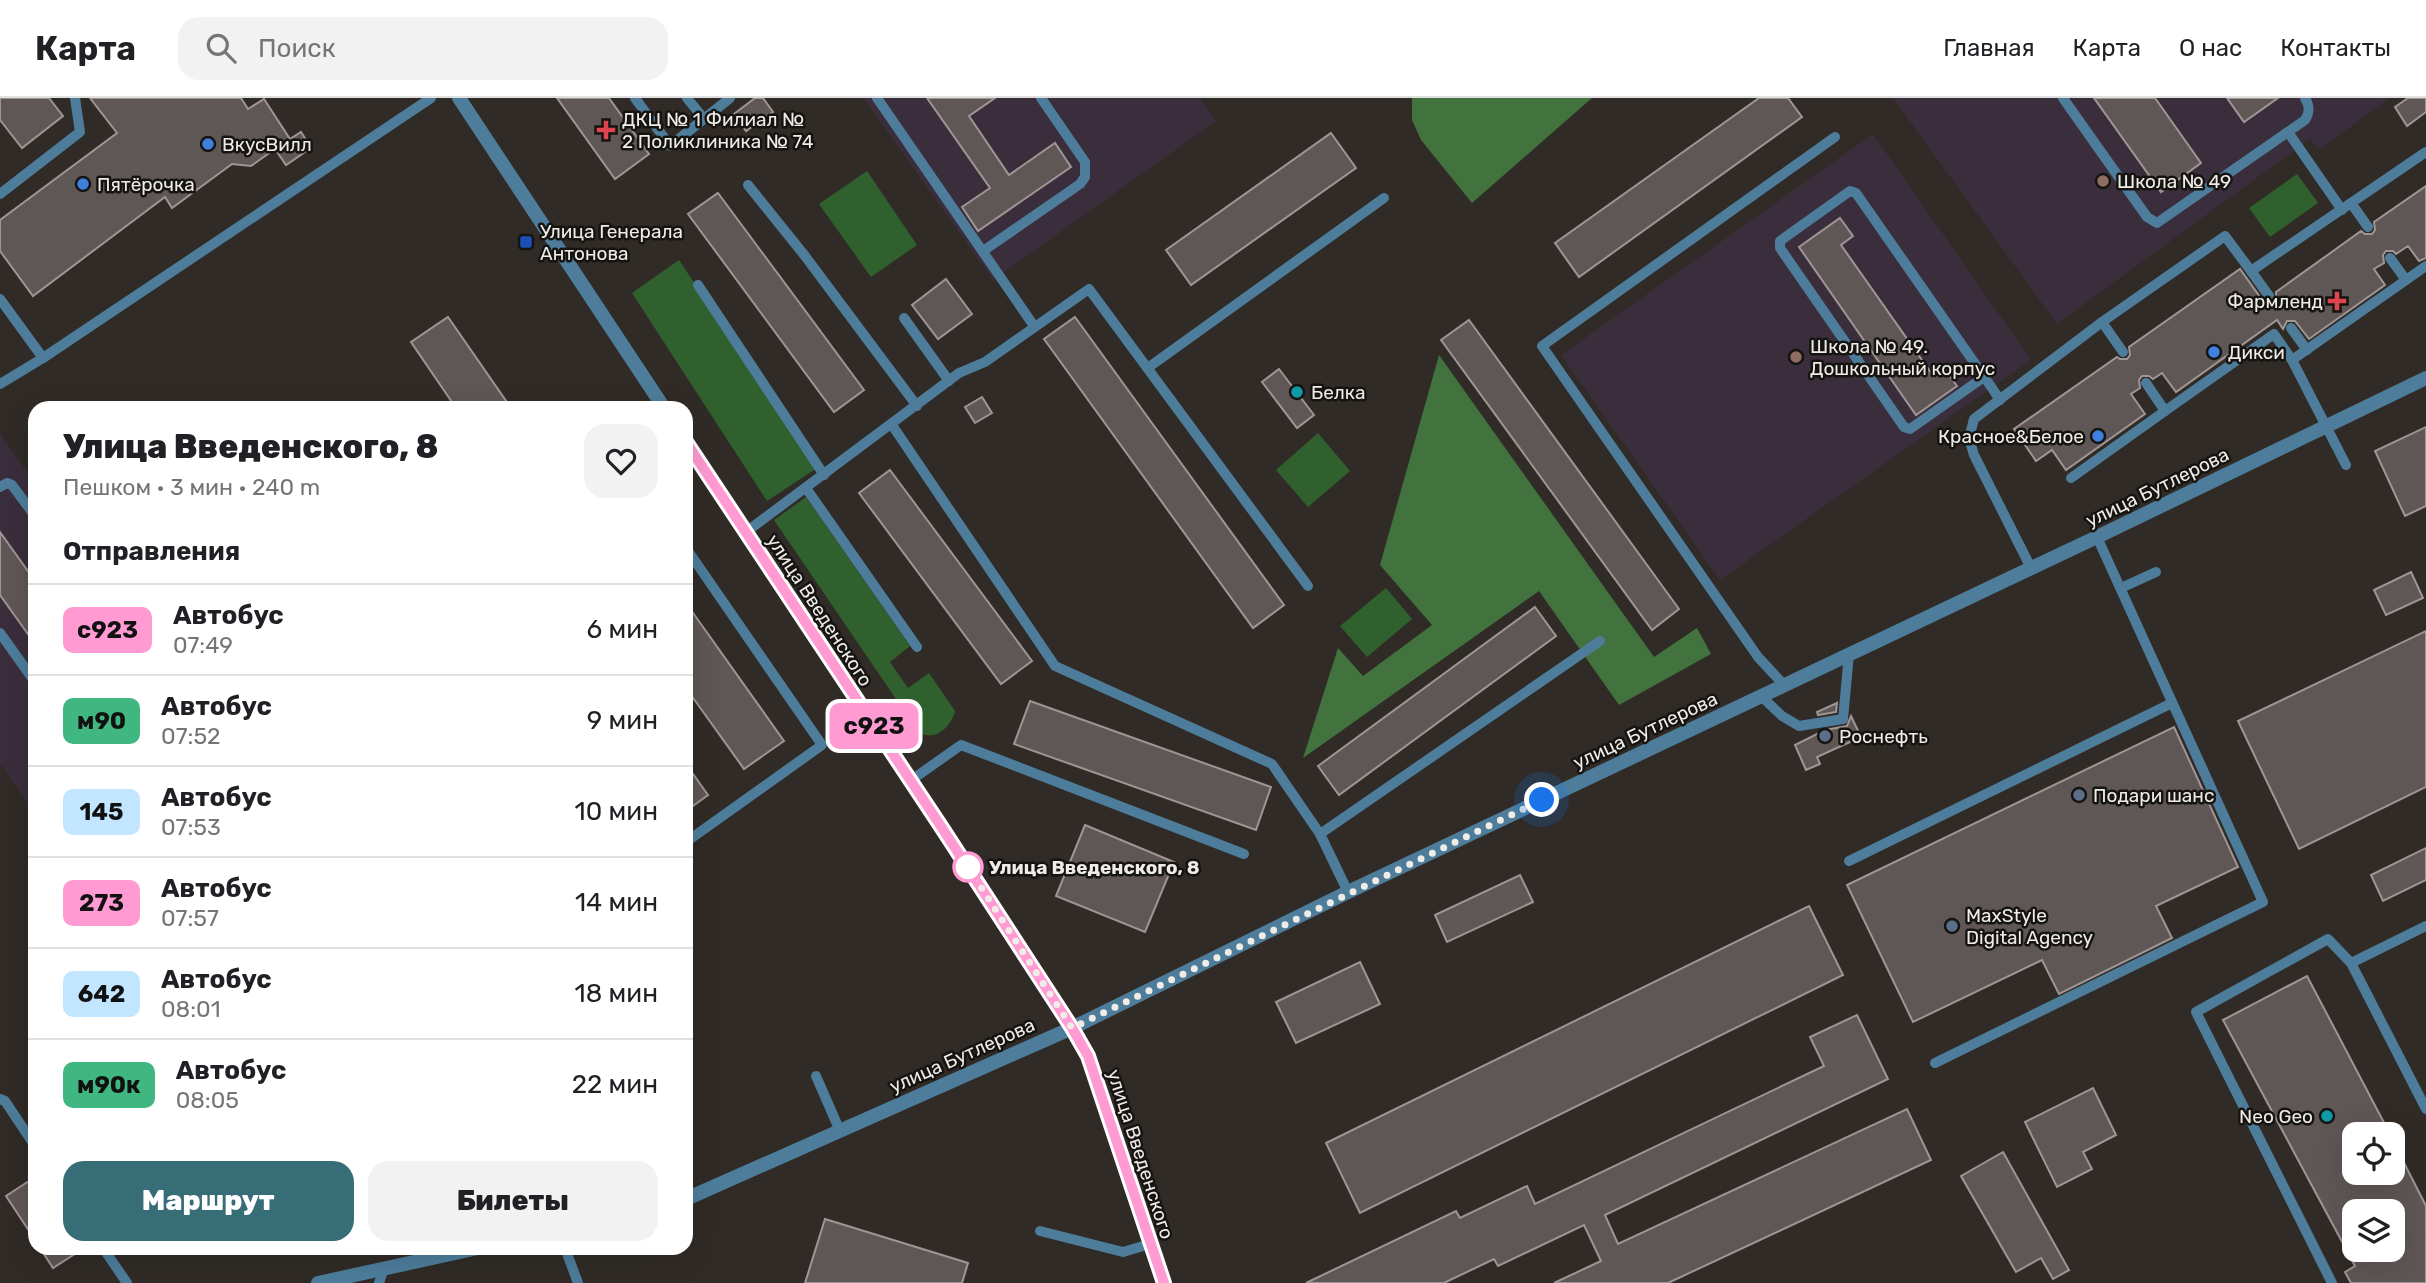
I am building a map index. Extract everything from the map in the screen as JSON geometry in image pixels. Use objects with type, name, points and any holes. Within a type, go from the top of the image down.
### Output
[{"type":"street","points":[[459,98],[659,401]]},
{"type":"street","name":"улица Бутлерова","points":[[693,1195],[1072,1028],[1348,892],[2426,378]]},
{"type":"street","name":"улица Введенского","points":[[693,452],[911,781],[1088,1056],[1164,1283]]},
{"type":"street","points":[[318,1283],[381,1276],[454,1255]]},
{"type":"lane","points":[[0,194],[80,132],[75,98]]},
{"type":"lane","points":[[0,384],[43,358],[431,98]]},
{"type":"lane","points":[[635,98],[670,146],[730,98]]},
{"type":"lane","points":[[687,98],[704,119]]},
{"type":"lane","points":[[877,98],[1034,326]]},
{"type":"lane","points":[[983,251],[1080,184],[1085,177],[1085,162],[1041,98]]},
{"type":"lane","points":[[2063,98],[2147,218],[2157,223],[2305,120],[2309,113],[2309,104],[2305,98]]},
{"type":"lane","points":[[2288,132],[2347,206],[2368,227]]},
{"type":"lane","points":[[1784,685],[1758,657],[1542,346],[1835,137]]},
{"type":"lane","points":[[2251,271],[2426,152]]},
{"type":"lane","points":[[748,185],[805,256],[917,406]]},
{"type":"lane","points":[[1984,377],[1907,429],[1780,248],[1780,241],[1853,191],[1984,377],[2000,400]]},
{"type":"lane","points":[[1149,368],[1384,198]]},
{"type":"lane","points":[[2031,568],[1974,454],[1969,438],[1974,419],[2102,321],[2225,236],[2269,296]]},
{"type":"lane","points":[[2390,258],[2406,280]]},
{"type":"lane","points":[[2292,360],[2426,266]]},
{"type":"lane","points":[[698,285],[824,475]]},
{"type":"lane","points":[[746,532],[959,373],[985,362],[1089,289],[1308,586]]},
{"type":"lane","points":[[0,299],[43,358]]},
{"type":"lane","points":[[904,318],[949,381]]},
{"type":"lane","points":[[2102,321],[2123,352]]},
{"type":"lane","points":[[2291,328],[2307,350]]},
{"type":"lane","points":[[2071,478],[2274,334],[2292,360],[2346,465]]},
{"type":"lane","points":[[2146,383],[2165,411]]},
{"type":"lane","points":[[892,425],[1055,666],[1272,764],[1320,834],[1348,892]]},
{"type":"lane","points":[[0,487],[7,483],[12,485],[28,506]]},
{"type":"lane","points":[[806,488],[917,648]]},
{"type":"lane","points":[[1935,1063],[2263,902],[2097,537]]},
{"type":"lane","points":[[693,558],[822,745],[693,837]]},
{"type":"lane","points":[[2121,588],[2156,572]]},
{"type":"lane","points":[[0,633],[28,672]]},
{"type":"lane","points":[[1320,834],[1600,642]]},
{"type":"lane","points":[[1761,696],[1782,716],[1799,726],[1843,719],[1849,654]]},
{"type":"lane","points":[[1849,861],[2172,703]]},
{"type":"lane","points":[[911,781],[961,745],[1244,854]]},
{"type":"lane","points":[[2351,963],[2426,926]]},
{"type":"lane","points":[[2332,1283],[2196,1012],[2328,939],[2351,963],[2426,1109]]},
{"type":"lane","points":[[816,1076],[839,1130]]},
{"type":"lane","points":[[0,1099],[5,1101],[28,1136]]},
{"type":"lane","points":[[1040,1231],[1124,1252],[1150,1244]]},
{"type":"lane","points":[[108,1255],[127,1283]]},
{"type":"lane","points":[[568,1255],[579,1283]]},
{"type":"shaded area","points":[[863,98],[1200,98],[1216,121],[993,280]]},
{"type":"shaded area","name":"Школа № 49","points":[[1893,98],[2390,98],[2319,150],[2310,139],[2057,324]]},
{"type":"shaded area","name":"Школа № 49. Дошкольный корпус","points":[[1873,134],[2031,360],[1720,580],[1561,355]]},
{"type":"shaded area","points":[[0,434],[28,473],[28,803],[0,764]]},
{"type":"green space","points":[[1412,98],[1592,98],[1472,203],[1421,140],[1412,120]]},
{"type":"green space","points":[[867,171],[917,245],[871,277],[819,204]]},
{"type":"green space","points":[[2297,174],[2318,203],[2270,237],[2249,208]]},
{"type":"green space","points":[[679,260],[817,468],[767,501],[632,293]]},
{"type":"green space","points":[[1439,355],[1654,657],[1697,628],[1711,654],[1619,705],[1539,591],[1303,758],[1338,648],[1363,676],[1432,625],[1380,565]]},
{"type":"green space","points":[[1318,433],[1350,471],[1308,507],[1276,470]]},
{"type":"green space","points":[[806,497],[910,646],[890,662],[908,688],[929,673],[955,711],[951,722],[938,734],[921,733],[913,724],[774,520]]},
{"type":"green space","points":[[1386,588],[1412,619],[1367,657],[1340,626]]},
{"type":"building","points":[[0,98],[49,98],[63,116],[22,148],[0,120]]},
{"type":"building","points":[[90,98],[241,98],[248,109],[264,99],[290,139],[301,132],[311,148],[286,165],[275,149],[251,166],[232,164],[172,208],[165,197],[33,296],[0,251],[0,220],[117,133]]},
{"type":"building","name":"ДКЦ № 1 Филиал № 2 Поликлиника № 74","points":[[557,98],[609,98],[649,154],[615,179]]},
{"type":"building","points":[[755,98],[763,98],[773,112],[746,131],[734,114]]},
{"type":"building","points":[[927,98],[995,98],[969,116],[1009,175],[1055,143],[1071,167],[978,231],[962,207],[990,188]]},
{"type":"building","points":[[1759,98],[1788,98],[1802,117],[1579,277],[1555,243]]},
{"type":"building","points":[[2094,98],[2155,98],[2201,163],[2161,192]]},
{"type":"building","points":[[2227,98],[2278,98],[2244,122]]},
{"type":"building","points":[[2408,98],[2426,98],[2426,112],[2407,126],[2395,107]]},
{"type":"building","points":[[1331,133],[1356,168],[1191,285],[1166,250]]},
{"type":"building","points":[[2426,186],[2426,258],[2419,261],[2408,246],[2396,254],[2386,251],[2383,255],[2384,263],[2374,269],[2385,285],[2309,339],[2295,321],[2287,321],[2283,329],[2277,320],[2176,392],[2162,373],[2153,379],[2142,376],[2139,380],[2140,388],[2131,394],[2145,414],[2066,470],[2052,450],[2036,461],[2014,429],[2117,357],[2127,359],[2130,355],[2129,347],[2240,269],[2263,301],[2273,303],[2276,292],[2361,231],[2372,234],[2375,230],[2374,222]]},
{"type":"building","points":[[718,193],[864,390],[834,412],[688,214]]},
{"type":"building","points":[[1840,218],[1853,236],[1841,245],[1934,377],[1945,369],[1957,386],[1916,415],[1799,247]]},
{"type":"building","points":[[946,279],[972,314],[938,339],[912,305]]},
{"type":"building","points":[[448,317],[506,401],[451,401],[411,342]]},
{"type":"building","points":[[1075,317],[1284,605],[1253,628],[1044,339]]},
{"type":"building","points":[[1469,320],[1679,609],[1652,630],[1441,340]]},
{"type":"building","points":[[1279,369],[1314,415],[1297,428],[1262,382]]},
{"type":"building","points":[[982,397],[992,413],[975,423],[965,407]]},
{"type":"building","points":[[2426,427],[2426,506],[2405,516],[2375,451]]},
{"type":"building","points":[[890,470],[1032,661],[1001,684],[859,493]]},
{"type":"building","points":[[0,532],[28,571],[28,634],[0,595]]},
{"type":"building","points":[[2411,572],[2423,598],[2386,615],[2374,590]]},
{"type":"building","points":[[1535,607],[1556,636],[1339,795],[1318,766]]},
{"type":"building","points":[[693,613],[784,741],[744,769],[693,698]]},
{"type":"building","points":[[2426,631],[2426,787],[2299,849],[2238,721]]},
{"type":"building","points":[[1030,701],[1271,787],[1256,830],[1014,744]]},
{"type":"building","points":[[1837,703],[1836,712],[1818,715],[1817,712]]},
{"type":"building","points":[[1851,716],[1861,737],[1817,757],[1820,764],[1806,770],[1795,745],[1825,730],[1847,726]]},
{"type":"building","points":[[2174,727],[2238,867],[2156,906],[2172,938],[2059,994],[2042,960],[1913,1022],[1847,885]]},
{"type":"building","points":[[693,774],[708,795],[693,806]]},
{"type":"building","points":[[1085,825],[1174,862],[1145,932],[1056,896]]},
{"type":"building","points":[[2426,848],[2426,880],[2383,901],[2371,875]]},
{"type":"building","points":[[1520,875],[1533,902],[1447,942],[1435,915]]},
{"type":"building","points":[[1809,906],[1843,975],[1360,1213],[1326,1143]]},
{"type":"building","points":[[1360,962],[1380,1004],[1296,1043],[1276,1002]]},
{"type":"building","name":"Neo Geo","points":[[2307,976],[2384,1122],[2342,1122],[2342,1185],[2405,1185],[2405,1165],[2426,1206],[2426,1283],[2351,1283],[2345,1272],[2355,1266],[2353,1262],[2405,1262],[2405,1199],[2342,1199],[2342,1242],[2223,1020]]},
{"type":"building","points":[[1857,1015],[1888,1079],[1605,1215],[1618,1244],[1907,1109],[1931,1160],[1668,1283],[1554,1283],[1601,1261],[1584,1225],[1498,1266],[1494,1259],[1444,1283],[1306,1283],[1456,1211],[1460,1218],[1527,1186],[1535,1204],[1824,1066],[1810,1037]]},
{"type":"building","points":[[2093,1088],[2116,1135],[2083,1152],[2092,1169],[2057,1187],[2025,1122]]},
{"type":"building","points":[[2003,1152],[2069,1270],[2053,1279],[2041,1258],[2016,1272],[1961,1176]]},
{"type":"building","points":[[28,1182],[28,1229],[6,1196]]},
{"type":"building","points":[[825,1219],[968,1263],[962,1283],[805,1283]]},
{"type":"building","points":[[45,1255],[73,1255],[53,1268]]},
{"type":"bus line","name":"с923","points":[[693,453],[1055,1000],[1088,1056],[1164,1283]]},
{"type":"place","name":"ДКЦ № 1 Филиал № 2 Поликлиника № 74","points":[[606,130]]},
{"type":"place","name":"ВкусВилл","points":[[208,144]]},
{"type":"place","name":"Школа № 49","points":[[2103,181]]},
{"type":"place","name":"Пятёрочка","points":[[83,184]]},
{"type":"place","name":"Улица Генерала Антонова","points":[[526,242]]},
{"type":"place","name":"Фармленд","points":[[2337,301]]},
{"type":"place","name":"Дикси","points":[[2214,352]]},
{"type":"place","name":"Школа № 49. Дошкольный корпус","points":[[1796,357]]},
{"type":"place","name":"Белка","points":[[1297,392]]},
{"type":"place","name":"Красное&Белое","points":[[2098,436]]},
{"type":"place","name":"Роснефть","points":[[1825,736]]},
{"type":"place","name":"Подари шанс","points":[[2079,795]]},
{"type":"place","name":"Улица Введенского, 8","points":[[968,867]]},
{"type":"place","name":"MaxStyle Digital Agency","points":[[1952,926]]},
{"type":"place","name":"Neo Geo","points":[[2327,1116]]},
{"type":"route","points":[[968,867],[1072,1028],[1542,800]]}]
